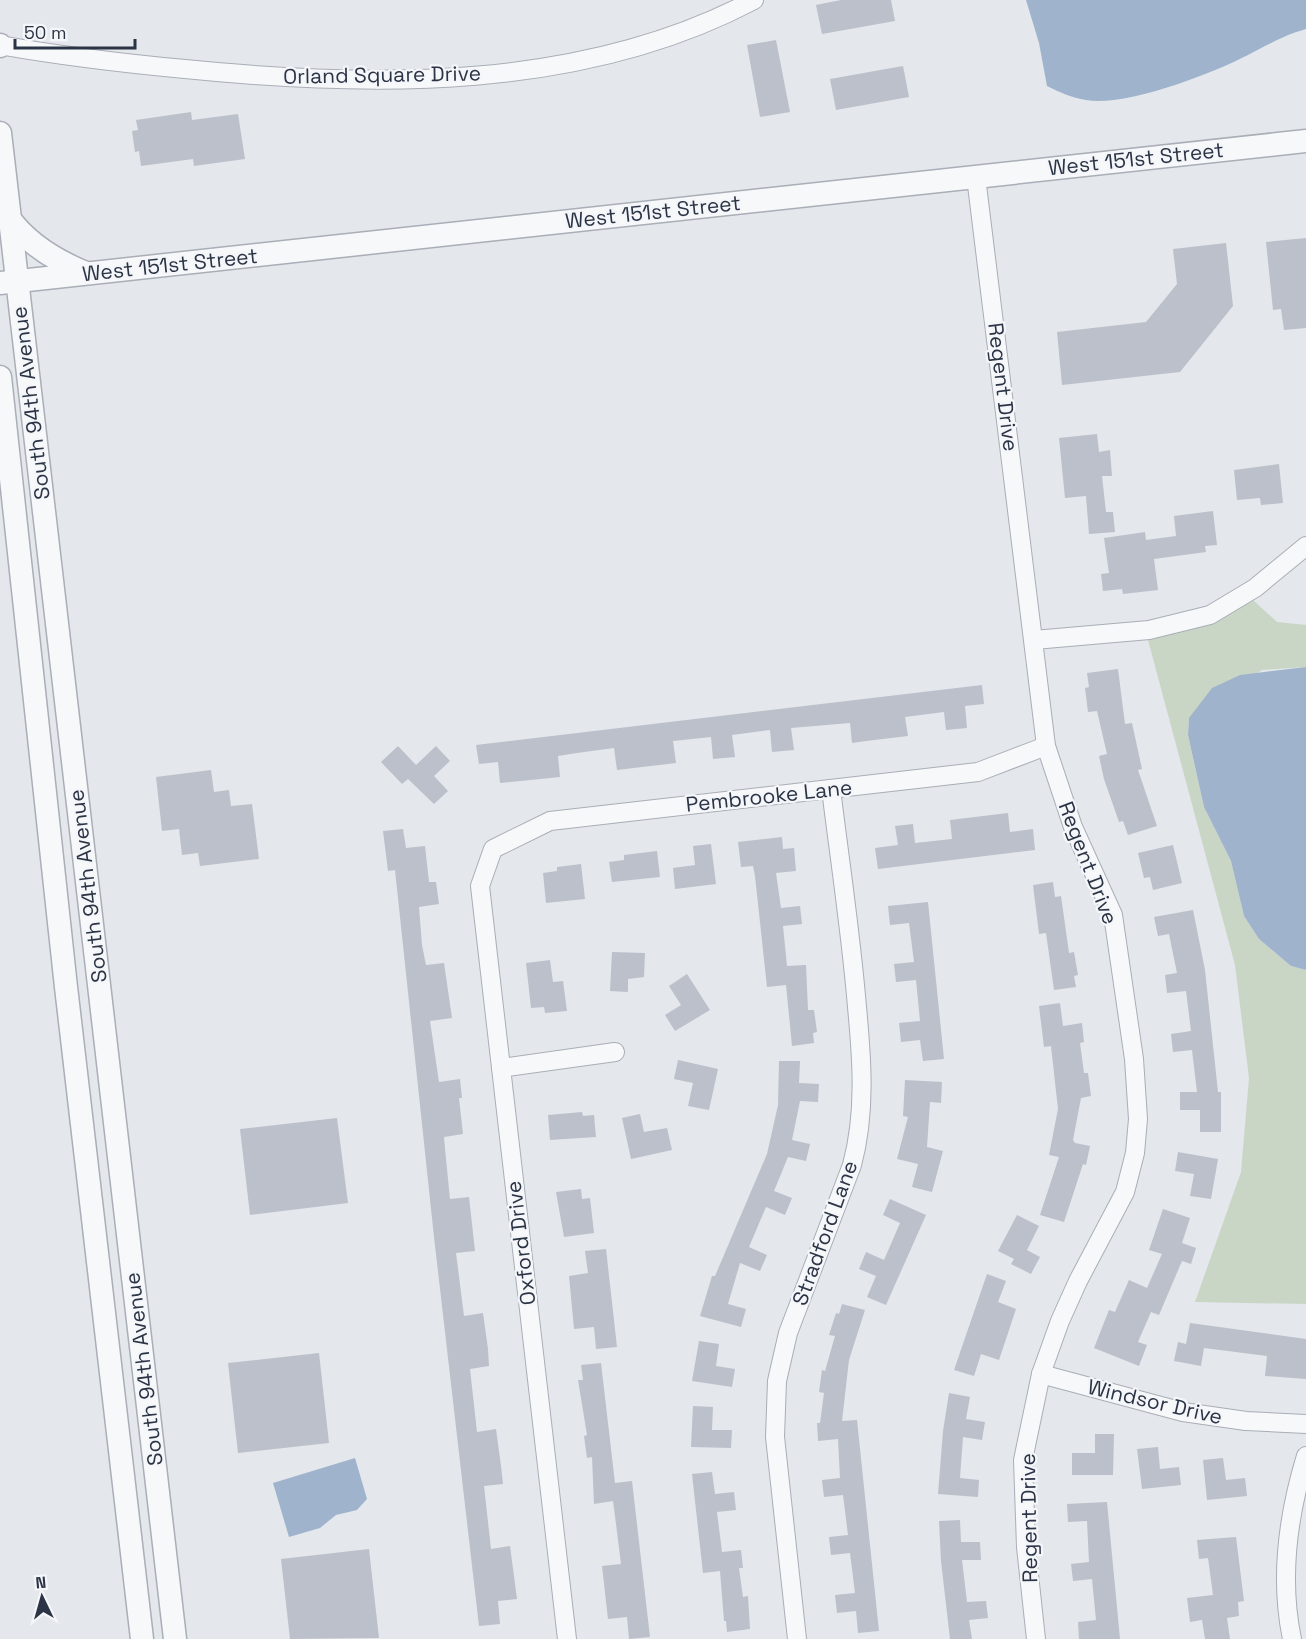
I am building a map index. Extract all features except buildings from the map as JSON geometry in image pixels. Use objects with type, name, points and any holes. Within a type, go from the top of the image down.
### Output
[{"type":"street","name":"Orland Square Drive","points":[[0,45],[89,60],[274,78],[435,77],[514,71],[599,57],[693,29],[754,0]]},
{"type":"street","name":"South 94th Avenue","points":[[0,133],[9,218],[8,282],[175,1639]]},
{"type":"street","name":"West 151st Street","points":[[8,282],[1306,141]]},
{"type":"street","name":"Regent Drive","points":[[976,177],[1046,746],[1072,826],[1113,915],[1134,1059],[1138,1119],[1135,1153],[1125,1192],[1078,1281],[1060,1321],[1041,1374],[1023,1460],[1026,1547],[1036,1639]]},
{"type":"street","points":[[9,218],[25,237],[45,252],[64,264],[87,274]]},
{"type":"street","name":"South 94th Avenue","points":[[0,377],[66,987],[142,1639]]},
{"type":"street","points":[[1034,640],[1149,630],[1210,615],[1255,588],[1306,546]]},
{"type":"street","name":"Pembrooke Lane","points":[[493,849],[550,820],[978,772],[1046,746]]},
{"type":"street","name":"Stradford Lane","points":[[797,1639],[775,1437],[777,1381],[788,1333],[852,1165],[862,1100],[855,978],[831,789]]},
{"type":"street","name":"Oxford Drive","points":[[493,849],[480,886],[567,1639]]},
{"type":"street","points":[[501,1068],[615,1052]]},
{"type":"street","name":"Windsor Drive","points":[[1041,1374],[1183,1412],[1246,1421],[1306,1424]]},
{"type":"street","points":[[1292,1639],[1286,1567],[1292,1504],[1306,1456]]},
{"type":"green space","points":[[1253,600],[1277,622],[1306,625],[1306,667],[1262,670],[1189,718],[1188,735],[1204,807],[1231,861],[1244,916],[1259,939],[1291,966],[1306,970],[1306,1304],[1195,1302],[1241,1172],[1249,1078],[1235,965],[1148,640],[1193,628]]},
{"type":"water","points":[[1026,0],[1306,0],[1306,29],[1283,37],[1213,71],[1168,87],[1123,99],[1086,100],[1061,93],[1047,86],[1039,43]]},
{"type":"water","points":[[1306,667],[1306,970],[1291,966],[1259,939],[1244,916],[1231,861],[1204,807],[1188,735],[1189,718],[1212,688],[1240,675]]},
{"type":"water","points":[[355,1458],[367,1499],[357,1510],[336,1515],[320,1528],[289,1537],[273,1483]]}]
